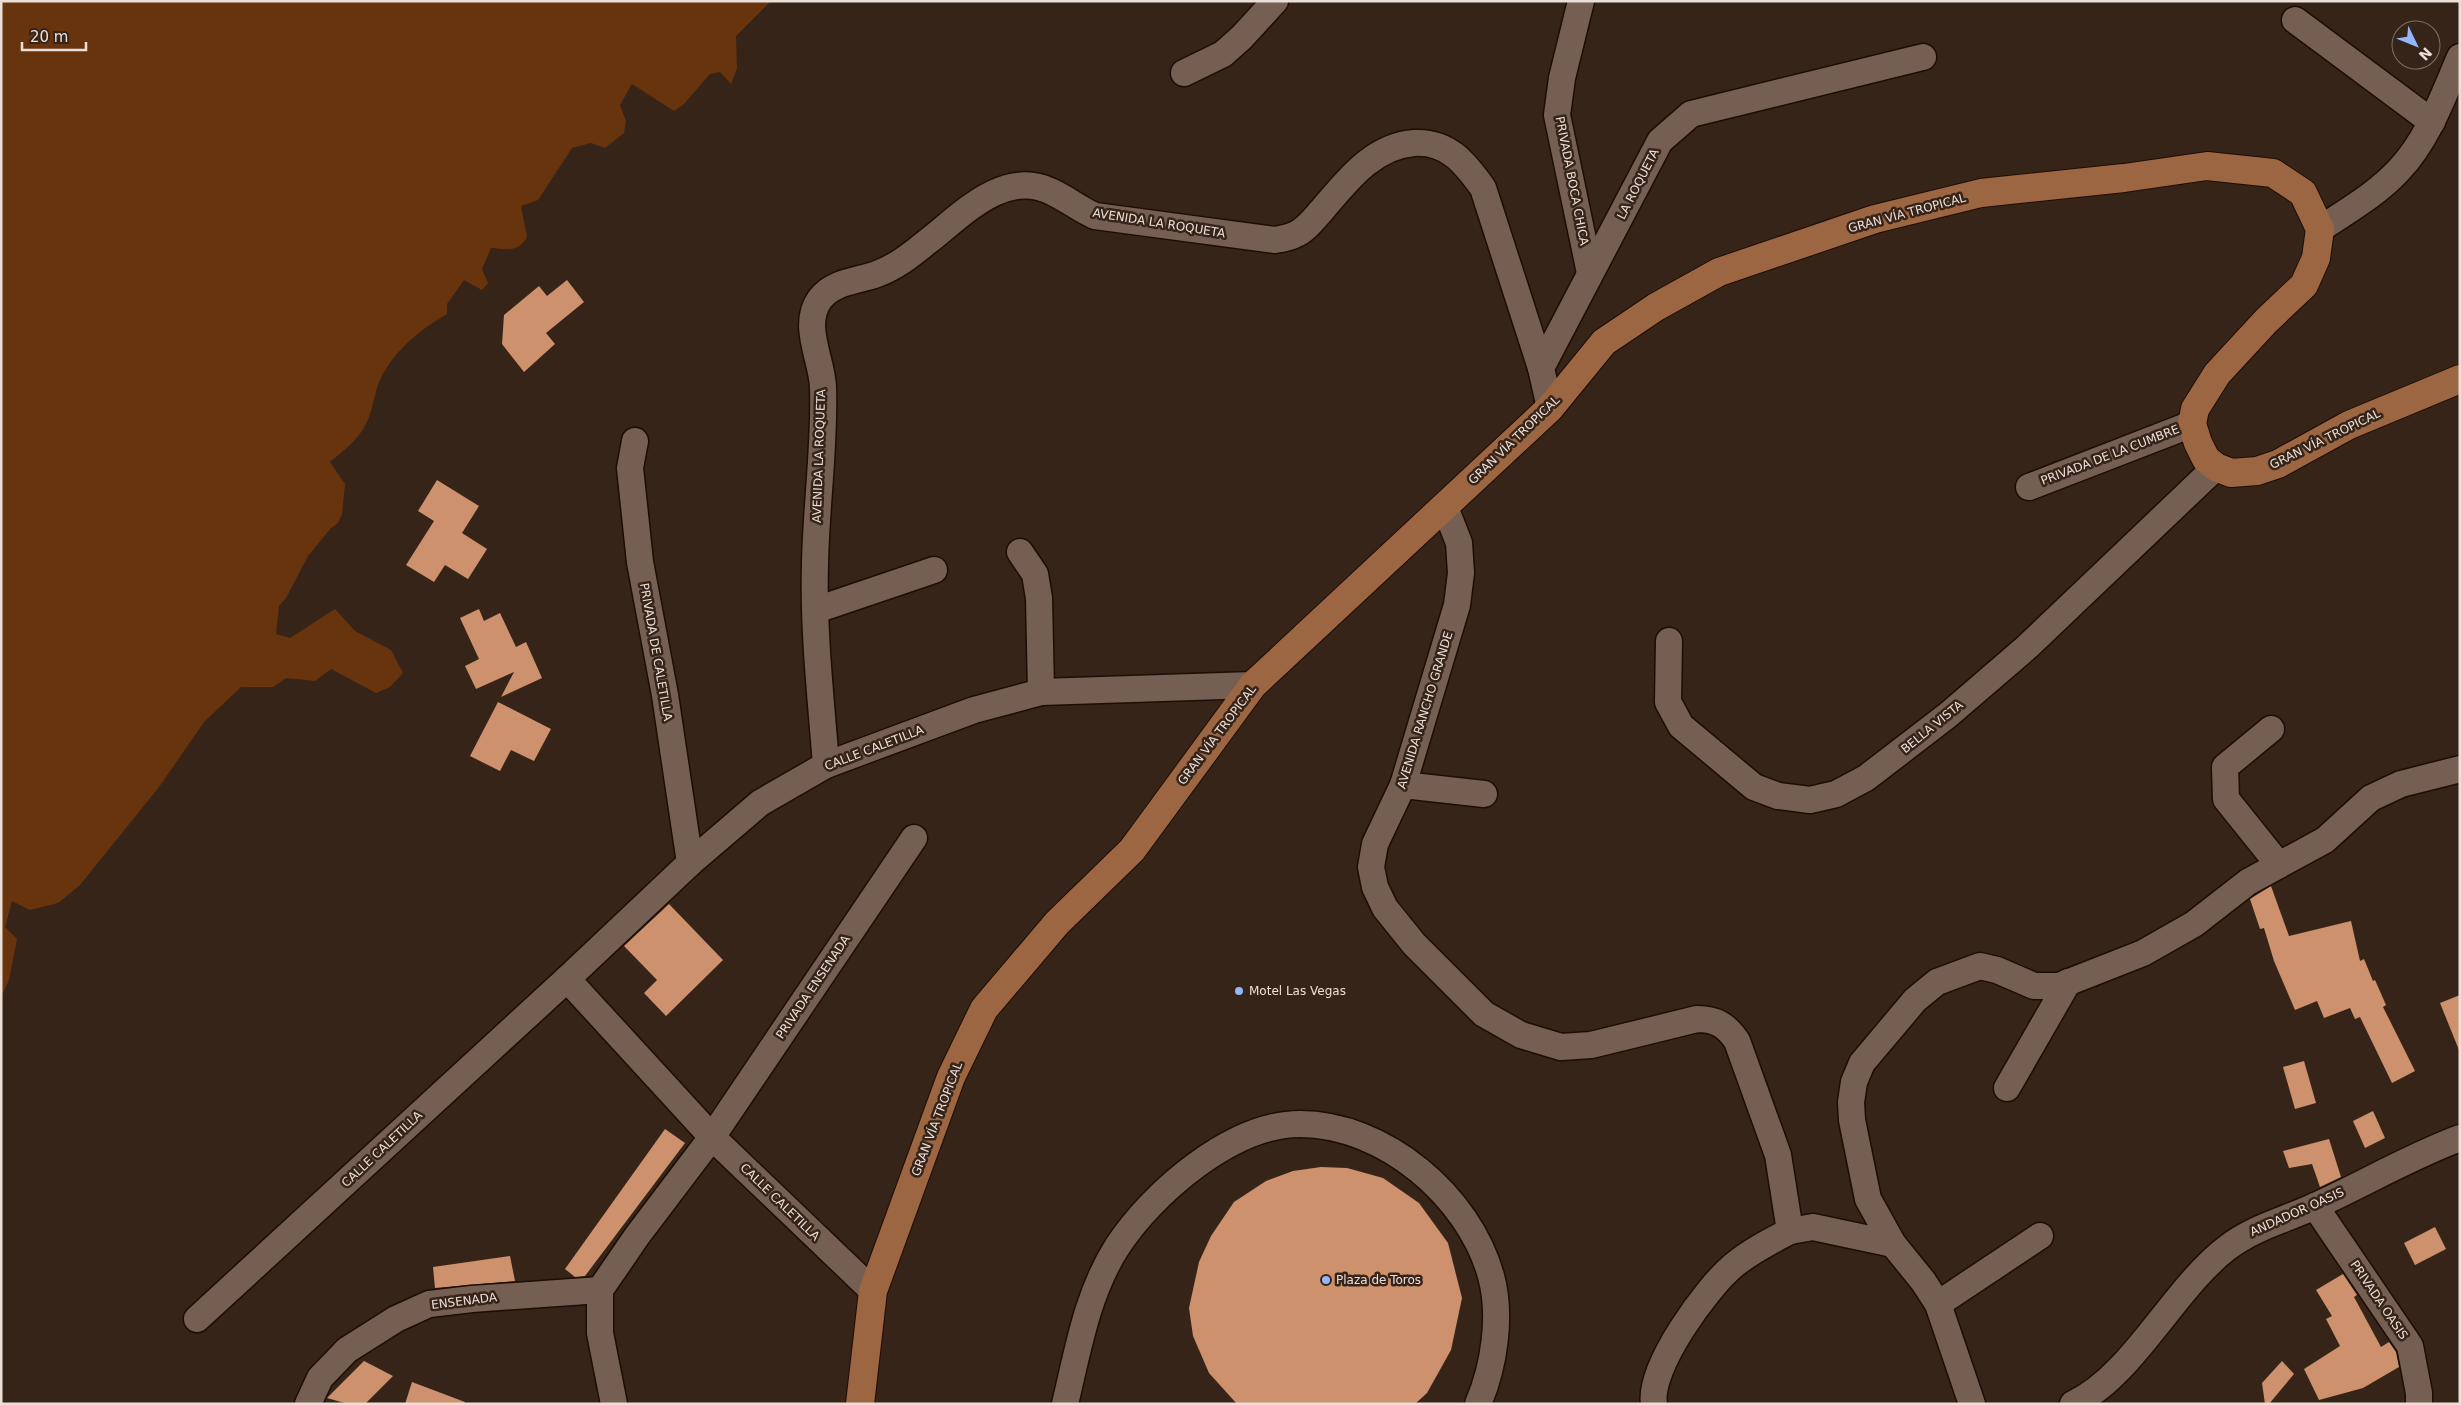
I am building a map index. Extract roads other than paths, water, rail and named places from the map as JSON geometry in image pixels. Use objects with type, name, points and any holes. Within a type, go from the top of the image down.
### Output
[{"type":"main road","name":"GRAN VÍA TROPICAL","points":[[860,1404],[873,1291],[951,1077],[984,1008],[1057,923],[1132,850],[1253,685],[1550,408],[1604,342],[1656,307],[1719,272],[1875,219],[1981,193],[2124,178],[2207,166],[2273,173],[2303,193],[2320,230]]},
{"type":"main road","points":[[2216,468],[2206,459],[2192,424],[2195,409],[2217,374],[2266,321],[2304,285],[2316,258],[2320,230]]},
{"type":"main road","name":"GRAN VÍA TROPICAL","points":[[2216,468],[2231,473],[2257,471],[2278,464],[2349,425],[2460,379]]},
{"type":"street","points":[[1184,73],[1223,54],[1242,37],[1275,1]]},
{"type":"street","name":"PRIVADA BOCA CHICA","points":[[1581,1],[1562,78],[1557,115],[1590,273]]},
{"type":"street","points":[[2295,20],[2432,122]]},
{"type":"street","points":[[2320,230],[2368,197],[2400,170],[2432,122],[2460,56]]},
{"type":"street","name":"LA ROQUETA","points":[[1541,368],[1660,141],[1691,114],[1923,57]]},
{"type":"street","name":"AVENIDA LA ROQUETA","points":[[826,765],[815,566],[823,385],[812,323],[820,299],[835,287],[851,280],[876,274],[898,264],[988,195],[1009,186],[1030,186],[1050,191],[1095,216],[1276,240],[1295,235],[1308,226],[1352,176],[1377,155],[1400,144],[1426,142],[1446,148],[1466,164],[1483,188],[1541,368],[1550,408]]},
{"type":"street","name":"PRIVADA DE LA CUMBRE","points":[[2029,486],[2192,424]]},
{"type":"street","name":"PRIVADA DE CALETILLA","points":[[635,441],[630,468],[640,562],[665,695],[690,862]]},
{"type":"street","name":"BELLA VISTA","points":[[1669,641],[1668,702],[1681,726],[1754,787],[1778,796],[1810,800],[1836,794],[1866,778],[1948,715],[1998,672],[2216,468]]},
{"type":"street","name":"AVENIDA RANCHO GRANDE","points":[[1445,507],[1459,543],[1461,573],[1457,605],[1403,785],[1375,844],[1371,867],[1375,886],[1385,908],[1414,944],[1484,1014],[1521,1035],[1561,1047],[1592,1046],[1697,1019],[1712,1020],[1729,1029],[1737,1041],[1778,1155],[1790,1231]]},
{"type":"street","points":[[1020,552],[1035,574],[1039,598],[1041,692]]},
{"type":"street","points":[[816,610],[934,570]]},
{"type":"street","name":"CALLE CALETILLA","points":[[197,1319],[567,979],[690,862],[760,803],[826,765],[974,710],[1041,692],[1253,685]]},
{"type":"street","points":[[2271,729],[2225,767],[2226,799],[2279,865]]},
{"type":"street","points":[[1972,1404],[1938,1304],[1923,1281],[1893,1244],[1868,1199],[1852,1120],[1851,1102],[1854,1082],[1862,1064],[1915,1000],[1937,982],[1980,966],[2034,986],[2059,986],[2143,953],[2194,924],[2231,894],[2325,840],[2371,798],[2401,784],[2460,769]]},
{"type":"street","points":[[1403,785],[1484,794]]},
{"type":"street","name":"PRIVADA ENSENADA","points":[[712,1137],[914,838]]},
{"type":"street","name":"CALLE CALETILLA","points":[[567,979],[712,1137],[873,1291]]},
{"type":"street","points":[[2007,1088],[2068,982]]},
{"type":"street","points":[[1065,1404],[1093,1292],[1117,1247],[1149,1204],[1186,1173],[1222,1148],[1258,1132],[1299,1124],[1338,1127],[1374,1140],[1405,1160],[1432,1183],[1457,1209],[1478,1241],[1491,1277],[1496,1310],[1492,1352],[1478,1404]]},
{"type":"street","points":[[614,1404],[600,1333],[600,1290],[637,1236],[712,1137]]},
{"type":"street","name":"ANDADOR OASIS","points":[[2074,1404],[2088,1397],[2117,1372],[2201,1272],[2226,1248],[2253,1230],[2315,1206],[2419,1154],[2460,1138]]},
{"type":"street","name":"PRIVADA OASIS","points":[[2315,1206],[2410,1346],[2419,1393],[2418,1404]]},
{"type":"street","points":[[1654,1404],[1652,1396],[1656,1382],[1670,1349],[1697,1305],[1733,1265],[1790,1231],[1813,1227],[1893,1244]]},
{"type":"street","points":[[1938,1304],[2040,1236]]},
{"type":"street","name":"ENSENADA","points":[[308,1404],[320,1378],[347,1350],[396,1319],[430,1304],[600,1290]]},
{"type":"place","name":"Motel Las Vegas","points":[[1239,991]]},
{"type":"place","name":"Plaza de Toros","points":[[1326,1280]]}]
